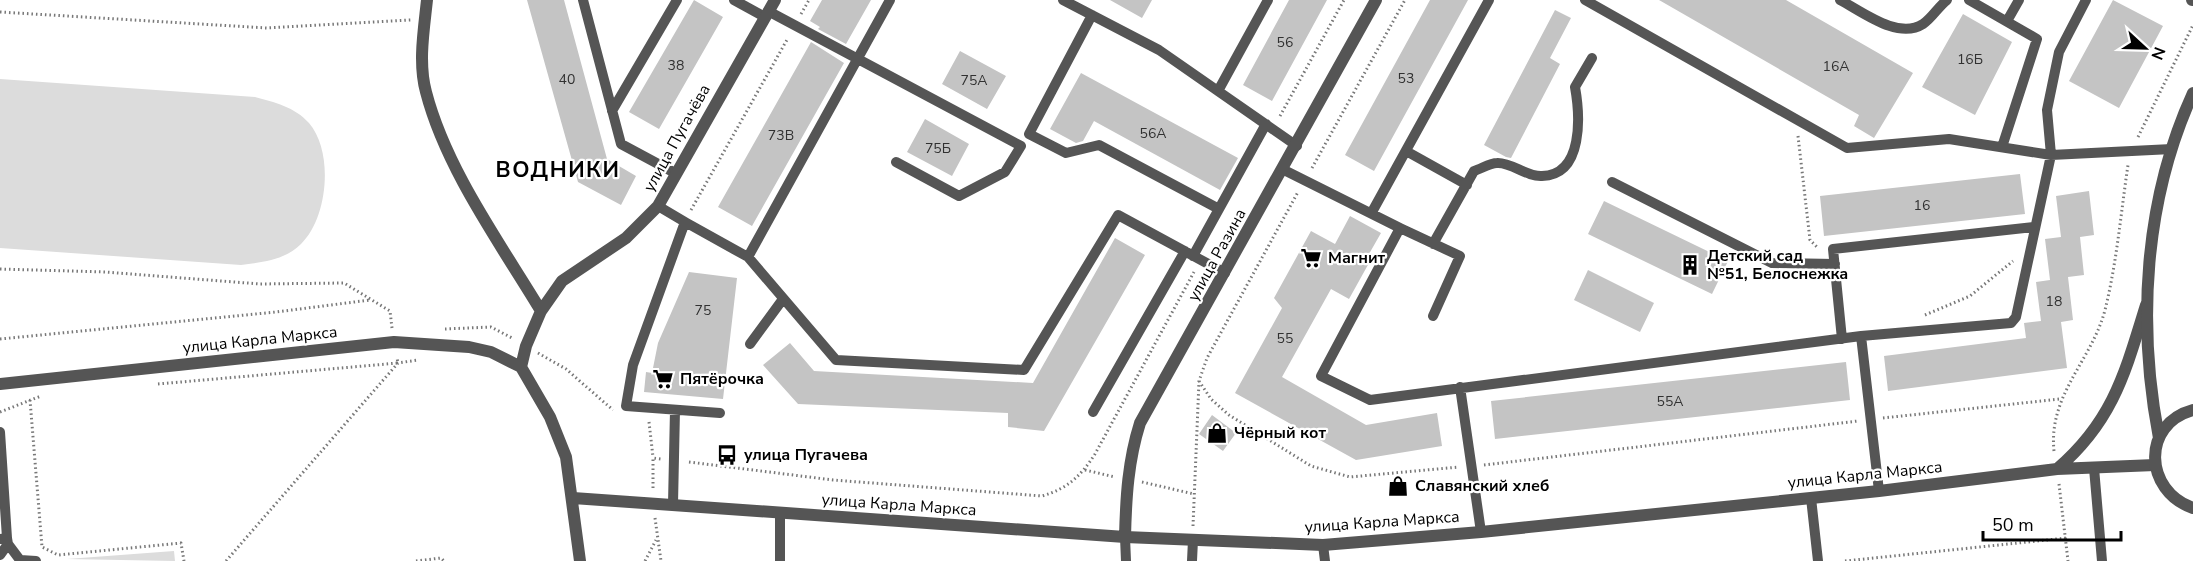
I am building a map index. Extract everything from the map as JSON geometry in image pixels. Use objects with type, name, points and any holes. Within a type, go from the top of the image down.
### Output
[{"type":"street","points":[[427,0],[423,39],[425,90],[450,158],[541,311]]},
{"type":"street","name":"улица Разина","points":[[1125,537],[1126,479],[1131,450],[1140,423],[1284,170],[1376,0]]},
{"type":"street","name":"улица Пугачёва","points":[[521,367],[526,346],[541,311],[562,281],[626,238],[658,206],[769,9]]},
{"type":"street","points":[[2193,93],[2172,148],[2155,218],[2146,304],[2148,363],[2159,438],[2155,465],[2159,480],[2169,494],[2182,504],[2193,508]]},
{"type":"street","points":[[2057,469],[2089,437],[2108,411],[2131,354],[2146,304]]},
{"type":"street","name":"улица Карла Маркса","points":[[0,384],[394,342],[469,347],[491,352],[521,367]]},
{"type":"street","points":[[521,367],[550,417],[566,458],[580,561]]},
{"type":"street","points":[[2159,438],[2177,417],[2193,410]]},
{"type":"street","name":"улица Карла Маркса","points":[[573,498],[1125,537],[1323,545],[1480,532],[1879,492],[2057,469],[2155,465]]},
{"type":"lane","points":[[583,0],[621,144],[675,173]]},
{"type":"lane","points":[[612,111],[677,0]]},
{"type":"lane","points":[[734,0],[769,9],[795,26],[1021,146],[1005,172],[959,196],[896,162]]},
{"type":"lane","points":[[748,257],[890,0]]},
{"type":"lane","points":[[1218,91],[1268,0]]},
{"type":"lane","points":[[1372,212],[1489,0]]},
{"type":"lane","points":[[1585,0],[1796,122],[1847,148],[1949,140],[2051,154],[2130,152],[2172,148]]},
{"type":"lane","points":[[1840,0],[1894,28],[1912,30],[1925,22],[1947,0]]},
{"type":"lane","points":[[1970,0],[2037,39],[2002,147]]},
{"type":"lane","points":[[2007,21],[2019,0]]},
{"type":"lane","points":[[1400,228],[1320,376],[1370,400],[1861,336],[2011,323],[2018,312],[2030,245],[2051,154],[2047,110],[2059,52],[2086,0]]},
{"type":"lane","points":[[1068,1],[1159,50],[1297,146]]},
{"type":"lane","points":[[1092,15],[1029,134],[1066,153],[1099,145],[1218,209]]},
{"type":"lane","points":[[1434,244],[1474,171],[1497,163],[1539,177],[1553,175],[1564,166],[1575,148],[1579,132],[1580,115],[1575,87],[1592,58]]},
{"type":"lane","points":[[1093,411],[1193,255],[1218,209],[1270,126]]},
{"type":"lane","points":[[1406,151],[1467,185]]},
{"type":"lane","points":[[1284,170],[1460,256],[1433,316]]},
{"type":"lane","points":[[1612,182],[1772,263],[1835,264]]},
{"type":"lane","points":[[658,206],[748,257],[836,360],[1024,370],[1118,215],[1225,273]]},
{"type":"lane","points":[[685,222],[633,365],[627,406],[720,413]]},
{"type":"lane","points":[[1842,339],[1833,249],[2034,227]]},
{"type":"lane","points":[[750,344],[783,299]]},
{"type":"lane","points":[[1861,336],[1879,492]]},
{"type":"lane","points":[[1460,387],[1480,532]]},
{"type":"lane","points":[[673,504],[675,410]]},
{"type":"lane","points":[[0,432],[5,540],[0,555]]},
{"type":"lane","points":[[2094,468],[2103,561]]},
{"type":"lane","points":[[1811,498],[1818,561]]},
{"type":"lane","points":[[780,513],[780,561]]},
{"type":"lane","points":[[1125,537],[1126,561]]},
{"type":"lane","points":[[5,540],[20,560],[36,561]]},
{"type":"lane","points":[[1192,561],[1193,540]]},
{"type":"lane","points":[[1323,545],[1325,561]]},
{"type":"path","points":[[685,222],[809,0]]},
{"type":"path","points":[[1270,126],[1344,0]]},
{"type":"path","points":[[1193,540],[1199,381],[1206,358],[1405,0]]},
{"type":"path","points":[[0,12],[267,28],[358,25],[425,19]]},
{"type":"path","points":[[1199,381],[1212,399],[1229,415],[1311,466],[1350,477],[1471,466],[2060,399],[2090,349],[2106,308],[2130,152],[2193,25]]},
{"type":"path","points":[[1796,122],[1810,240],[1835,264]]},
{"type":"path","points":[[1918,318],[1970,296],[2030,245]]},
{"type":"path","points":[[660,561],[652,503],[653,458],[857,482],[1042,496],[1059,491],[1085,470],[1095,454],[1193,255]]},
{"type":"path","points":[[0,269],[105,272],[260,284],[344,283],[390,311],[398,363]]},
{"type":"path","points":[[0,339],[276,312],[372,300]]},
{"type":"path","points":[[152,385],[398,363],[427,358]]},
{"type":"path","points":[[226,561],[398,363]]},
{"type":"path","points":[[0,412],[46,394]]},
{"type":"path","points":[[30,400],[42,548],[58,555],[181,543],[184,561]]},
{"type":"path","points":[[645,561],[657,538]]},
{"type":"path","points":[[1845,561],[2066,538],[2068,561]]},
{"type":"path","points":[[416,561],[441,558],[444,561]]},
{"type":"shaded area","points":[[0,79],[255,97],[284,106],[309,123],[317,135],[322,150],[325,167],[322,202],[310,233],[288,254],[241,265],[0,248]]},
{"type":"shaded area","points":[[174,551],[175,561],[67,559]]},
{"type":"building","points":[[527,0],[564,0],[607,159],[636,176],[621,205],[578,182]]},
{"type":"building","points":[[694,0],[723,17],[659,129],[629,112]]},
{"type":"building","points":[[822,0],[871,0],[846,44],[818,29],[820,27],[810,21]]},
{"type":"building","points":[[1110,0],[1152,0],[1142,18]]},
{"type":"building","points":[[1289,0],[1327,0],[1272,101],[1243,85]]},
{"type":"building","points":[[1430,0],[1468,0],[1374,171],[1345,155]]},
{"type":"building","points":[[1659,0],[1786,0],[1913,73],[1874,138],[1854,126],[1859,115]]},
{"type":"building","points":[[2113,0],[2163,26],[2119,108],[2069,81]]},
{"type":"building","points":[[1555,10],[1571,18],[1550,58],[1560,64],[1511,158],[1506,157],[1484,145]]},
{"type":"building","points":[[1963,14],[2012,42],[1975,115],[1922,87]]},
{"type":"building","points":[[811,42],[844,63],[752,226],[718,207]]},
{"type":"building","points":[[960,51],[1006,76],[987,109],[942,84]]},
{"type":"building","points":[[1081,73],[1238,158],[1220,190],[1094,121],[1083,141],[1076,143],[1050,129]]},
{"type":"building","points":[[925,119],[969,144],[952,176],[907,152]]},
{"type":"building","points":[[2020,174],[2025,214],[1824,236],[1820,196]]},
{"type":"building","points":[[2089,191],[2094,235],[2080,237],[2084,275],[2068,277],[2073,320],[2061,322],[2067,368],[1888,391],[1884,356],[2026,338],[2024,323],[2041,321],[2036,282],[2050,280],[2045,239],[2061,237],[2056,196]]},
{"type":"building","name":"Детский сад №51, Белоснежка","points":[[1604,201],[1728,261],[1712,294],[1588,234]]},
{"type":"building","points":[[1350,216],[1381,233],[1365,261],[1369,263],[1349,299],[1331,289],[1282,377],[1366,425],[1437,413],[1442,446],[1356,460],[1235,393],[1282,308],[1274,298],[1311,231],[1335,244]]},
{"type":"building","points":[[1115,238],[1145,255],[1044,431],[1008,427],[1008,413],[798,404],[763,365],[790,343],[814,371],[1033,383]]},
{"type":"building","points":[[1588,270],[1654,303],[1640,332],[1574,300]]},
{"type":"building","points":[[689,272],[737,278],[723,399],[644,392],[646,372],[652,373],[658,343]]},
{"type":"building","points":[[1846,362],[1850,400],[1495,439],[1491,401]]},
{"type":"building","name":"Чёрный кот","points":[[1212,415],[1236,433],[1223,451],[1199,434]]},
{"type":"place","name":"Магнит","points":[[1311,258]]},
{"type":"place","name":"Детский сад №51, Белоснежка","points":[[1690,265]]},
{"type":"place","name":"Пятёрочка","points":[[663,379]]},
{"type":"place","name":"Чёрный кот","points":[[1217,433]]},
{"type":"place","name":"улица Пугачева","points":[[727,455]]},
{"type":"place","name":"Славянский хлеб","points":[[1398,486]]},
{"type":"district","name":"ВОДНИКИ","points":[[558,170]]}]
